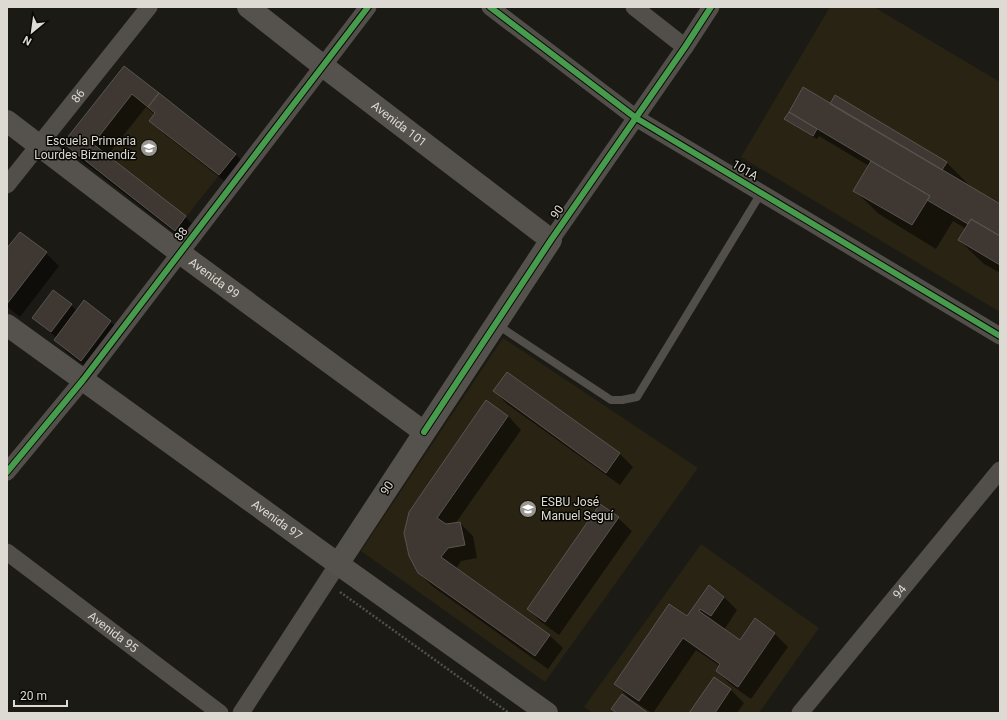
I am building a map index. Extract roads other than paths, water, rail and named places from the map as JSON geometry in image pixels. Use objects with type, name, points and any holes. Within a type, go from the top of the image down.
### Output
[{"type":"main road","name":"Avenida 101","points":[[248,7],[551,240]]},
{"type":"main road","name":"Avenida 99","points":[[7,121],[180,253],[424,432]]},
{"type":"main road","name":"90","points":[[338,564],[551,240]]},
{"type":"main road","name":"Avenida 97","points":[[7,325],[538,710]]},
{"type":"street","name":"86","points":[[7,185],[149,7]]},
{"type":"street","name":"88","points":[[7,472],[83,380],[368,7]]},
{"type":"street","name":"101A","points":[[490,7],[636,118],[1000,336]]},
{"type":"street","points":[[634,7],[685,47]]},
{"type":"street","name":"90","points":[[551,240],[685,47],[711,7]]},
{"type":"street","name":"94","points":[[800,713],[1000,470]]},
{"type":"street","name":"Avenida 95","points":[[7,552],[220,713]]},
{"type":"street","name":"90","points":[[241,713],[338,564]]},
{"type":"lane","points":[[496,324],[611,400],[622,400],[637,397],[761,193]]},
{"type":"place","name":"Escuela Primaria Lourdes Bizmendiz","points":[[149,148]]},
{"type":"place","name":"ESBU José Manuel Seguí","points":[[528,509]]}]
